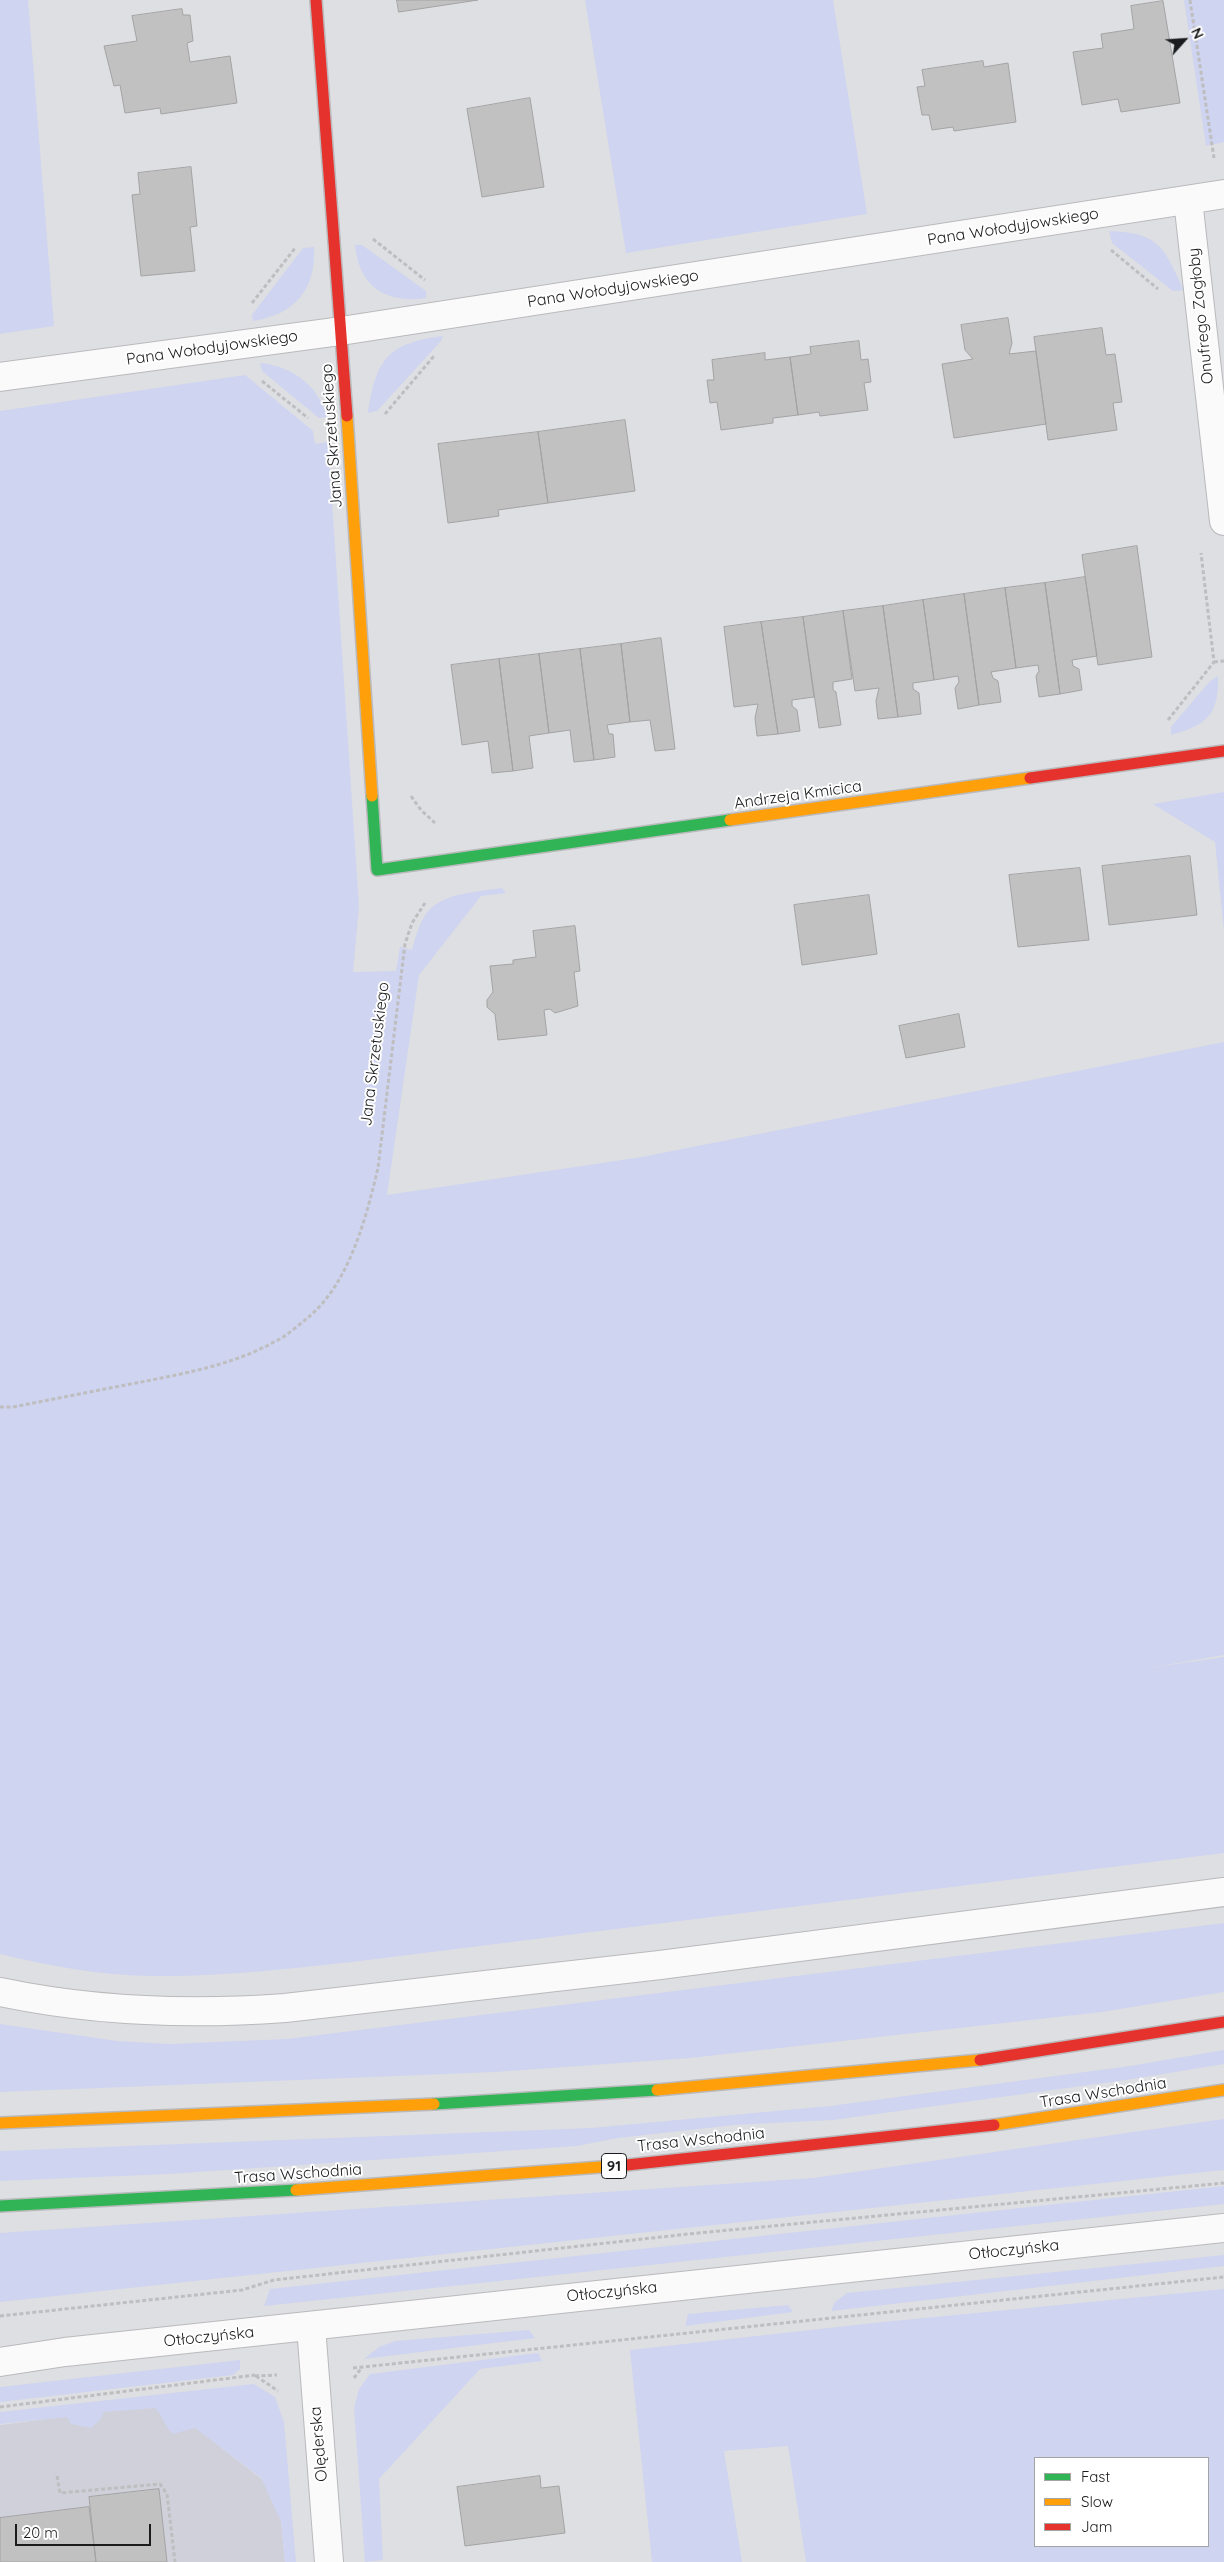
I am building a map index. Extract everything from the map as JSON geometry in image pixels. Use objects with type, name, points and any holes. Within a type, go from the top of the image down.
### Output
[{"type":"main road","name":"Jana Skrzetuskiego","points":[[316,0],[341,331],[376,870]]},
{"type":"main road","name":"Andrzeja Kmicica","points":[[376,870],[1224,751]]},
{"type":"main road","points":[[0,2123],[357,2110],[565,2098],[963,2062],[1224,2022]]},
{"type":"main road","name":"Trasa Wschodnia","points":[[0,2206],[239,2194],[610,2166],[1014,2123],[1224,2090]]},
{"type":"street","name":"Pana Wołodyjowskiego","points":[[0,377],[341,331],[1224,194]]},
{"type":"street","name":"Onufrego Zagłoby","points":[[1188,200],[1224,521]]},
{"type":"street","points":[[0,1992],[79,2006],[150,2013],[234,2012],[285,2008],[660,1965],[1224,1892]]},
{"type":"street","name":"Otłoczyńska","points":[[0,2362],[65,2352],[1224,2228]]},
{"type":"street","name":"Olęderska","points":[[311,2326],[328,2562]]},
{"type":"path","points":[[1190,0],[1214,159]]},
{"type":"path","points":[[1106,246],[1164,294]]},
{"type":"path","points":[[1161,760],[1157,730],[1161,729],[1214,662],[1200,545]]},
{"type":"path","points":[[1214,662],[1224,661]]},
{"type":"path","points":[[408,789],[421,810],[430,820],[441,827]]},
{"type":"path","name":"Jana Skrzetuskiego","points":[[0,1407],[13,1407],[170,1377],[227,1362],[275,1342],[312,1314],[332,1289],[349,1259],[378,1168],[405,944]]},
{"type":"path","points":[[0,2316],[242,2290],[274,2280],[688,2234],[1224,2183]]},
{"type":"path","points":[[256,2376],[313,2372],[1224,2276]]},
{"type":"path","points":[[57,2476],[60,2493],[160,2484],[166,2494],[175,2562]]},
{"type":"shaded area","points":[[0,0],[28,0],[54,326],[0,334]]},
{"type":"shaded area","points":[[585,0],[833,0],[867,214],[626,253]]},
{"type":"shaded area","points":[[1184,0],[1224,0],[1224,142],[1206,146]]},
{"type":"shaded area","points":[[1109,231],[1140,235],[1158,245],[1171,263],[1184,290],[1173,291],[1112,243]]},
{"type":"shaded area","points":[[355,245],[362,245],[426,291],[426,298],[399,298],[387,295],[377,289],[362,272]]},
{"type":"shaded area","points":[[314,247],[314,262],[311,275],[307,287],[300,297],[292,306],[281,312],[268,318],[253,321],[252,315],[303,248]]},
{"type":"shaded area","points":[[443,336],[441,341],[377,411],[368,413],[375,379],[388,357],[397,349],[409,343]]},
{"type":"shaded area","points":[[260,363],[283,368],[311,387],[318,396],[327,417],[319,418],[262,371]]},
{"type":"shaded area","points":[[245,375],[313,431],[315,444],[328,442],[359,906],[353,972],[396,971],[400,947],[412,950],[418,929],[424,917],[439,902],[459,895],[502,888],[506,893],[481,896],[419,975],[387,1195],[642,1157],[1224,1042],[1224,1655],[1148,1668],[1224,1657],[1224,1853],[352,1962],[253,1972],[135,1976],[57,1966],[0,1954],[0,411]]},
{"type":"shaded area","points":[[1218,676],[1216,700],[1208,716],[1194,727],[1171,735],[1171,727],[1210,681]]},
{"type":"shaded area","points":[[1224,792],[1224,931],[1215,842],[1153,804]]},
{"type":"shaded area","points":[[1224,1923],[1224,1992],[1102,2012],[690,2058],[496,2072],[0,2092],[0,2024],[117,2041],[169,2044],[287,2039]]},
{"type":"shaded area","points":[[1224,2050],[1224,2064],[1133,2079],[833,2120],[734,2125],[618,2138],[577,2146],[169,2174],[0,2181],[0,2151],[591,2128],[830,2106],[1130,2066]]},
{"type":"shaded area","points":[[1224,2119],[1224,2170],[0,2302],[0,2233],[813,2178]]},
{"type":"shaded area","points":[[1224,2186],[1224,2204],[264,2306],[270,2289]]},
{"type":"shaded area","points":[[1224,2255],[1224,2266],[831,2311],[835,2302],[847,2293]]},
{"type":"shaded area","points":[[1224,2289],[1224,2562],[806,2562],[788,2446],[724,2451],[742,2562],[652,2562],[630,2350],[883,2322]]},
{"type":"shaded area","points":[[788,2305],[793,2312],[685,2326],[688,2314]]},
{"type":"shaded area","points":[[529,2330],[535,2338],[364,2359],[379,2347],[395,2341]]},
{"type":"shaded area","points":[[538,2353],[542,2361],[480,2369],[379,2479],[383,2560],[365,2562],[354,2408],[359,2389],[370,2374]]},
{"type":"shaded area","points":[[240,2360],[240,2369],[233,2375],[0,2402],[0,2387]]},
{"type":"shaded area","points":[[254,2384],[275,2397],[284,2422],[296,2562],[285,2562],[281,2522],[261,2478],[195,2428],[173,2434],[155,2408],[104,2412],[100,2420],[91,2428],[71,2424],[67,2417],[0,2424],[0,2412]]},
{"type":"shaded area","points":[[165,2404],[278,2492],[285,2562],[0,2562],[0,2425]]},
{"type":"building","points":[[397,0],[478,0],[399,12]]},
{"type":"building","points":[[1163,1],[1180,103],[1121,112],[1118,99],[1082,105],[1073,52],[1103,48],[1101,34],[1134,29],[1131,6]]},
{"type":"building","points":[[182,9],[183,15],[190,15],[193,41],[187,43],[190,62],[230,56],[237,103],[161,114],[160,108],[125,113],[120,85],[114,86],[104,46],[137,41],[132,16]]},
{"type":"building","points":[[983,61],[984,67],[1008,63],[1016,122],[954,131],[953,127],[932,130],[929,115],[922,115],[917,87],[925,86],[922,70]]},
{"type":"building","points":[[530,98],[544,187],[482,197],[467,109]]},
{"type":"building","points":[[191,167],[197,226],[190,227],[195,271],[141,276],[132,195],[140,194],[138,173]]},
{"type":"building","points":[[1008,318],[1012,343],[1009,354],[1036,351],[1046,424],[954,438],[942,364],[973,359],[965,350],[961,325]]},
{"type":"building","points":[[1102,328],[1106,355],[1115,354],[1122,402],[1113,403],[1117,430],[1048,440],[1034,337]]},
{"type":"building","points":[[859,341],[861,360],[868,359],[871,382],[864,383],[868,410],[820,416],[819,412],[798,415],[790,357],[811,354],[810,347]]},
{"type":"building","points":[[765,353],[765,360],[790,357],[798,415],[773,418],[773,423],[721,430],[717,402],[710,403],[707,380],[714,380],[712,360]]},
{"type":"building","points":[[625,420],[635,491],[548,503],[538,432]]},
{"type":"building","points":[[538,432],[548,503],[498,510],[499,516],[448,523],[438,444]]},
{"type":"building","points":[[1137,546],[1152,657],[1098,665],[1082,555]]},
{"type":"building","points":[[1085,577],[1097,656],[1072,660],[1073,666],[1079,669],[1082,690],[1060,694],[1045,583]]},
{"type":"building","points":[[1045,583],[1060,694],[1039,697],[1036,676],[1039,671],[1038,665],[1016,668],[1005,588]]},
{"type":"building","points":[[1005,588],[1016,668],[991,672],[993,678],[998,681],[1001,702],[979,705],[964,594]]},
{"type":"building","points":[[964,594],[979,705],[958,709],[955,688],[959,682],[958,676],[934,680],[923,600]]},
{"type":"building","points":[[923,600],[934,680],[913,683],[913,689],[919,693],[921,714],[898,717],[883,606]]},
{"type":"building","points":[[883,606],[898,717],[878,719],[876,701],[879,688],[855,691],[843,611]]},
{"type":"building","points":[[843,611],[852,679],[833,682],[841,725],[819,728],[803,617]]},
{"type":"building","points":[[803,617],[814,697],[792,700],[792,706],[797,710],[800,731],[778,734],[761,622]]},
{"type":"building","points":[[761,622],[778,734],[757,736],[755,718],[758,704],[734,707],[724,627]]},
{"type":"building","points":[[661,638],[675,749],[655,751],[650,720],[630,722],[621,644]]},
{"type":"building","points":[[621,644],[630,722],[607,725],[609,734],[613,734],[615,757],[594,760],[580,649]]},
{"type":"building","points":[[580,649],[594,760],[574,762],[570,730],[549,733],[539,654]]},
{"type":"building","points":[[539,654],[549,733],[529,736],[533,768],[513,771],[499,659]]},
{"type":"building","points":[[499,659],[513,771],[492,773],[488,741],[462,745],[451,665]]},
{"type":"building","points":[[1190,856],[1197,915],[1109,925],[1102,866]]},
{"type":"building","points":[[1080,868],[1089,940],[1018,947],[1009,875]]},
{"type":"building","points":[[869,895],[877,954],[802,965],[794,905]]},
{"type":"building","points":[[575,926],[580,971],[574,972],[578,1006],[555,1013],[550,1009],[544,1010],[547,1035],[498,1040],[495,1014],[487,1007],[487,1000],[493,992],[490,966],[513,964],[513,960],[536,957],[533,931]]},
{"type":"building","points":[[959,1014],[965,1047],[906,1058],[899,1026]]},
{"type":"building","points":[[540,2476],[541,2488],[559,2486],[565,2533],[465,2546],[457,2487]]},
{"type":"building","points":[[159,2489],[167,2562],[96,2562],[89,2497]]},
{"type":"building","points":[[89,2507],[96,2562],[0,2562],[0,2518]]},
{"type":"traffic: fast","points":[[372,796],[377,870],[730,820]]},
{"type":"traffic: fast","points":[[434,2104],[657,2090]]},
{"type":"traffic: fast","points":[[0,2206],[296,2190]]},
{"type":"traffic: slow","points":[[347,416],[372,796]]},
{"type":"traffic: slow","points":[[730,820],[1030,778]]},
{"type":"traffic: slow","points":[[657,2090],[980,2060]]},
{"type":"traffic: slow","points":[[994,2125],[1224,2090]]},
{"type":"traffic: slow","points":[[0,2123],[434,2104]]},
{"type":"traffic: slow","points":[[296,2190],[627,2165]]},
{"type":"traffic: jam","points":[[316,0],[347,416]]},
{"type":"traffic: jam","points":[[1030,778],[1224,751]]},
{"type":"traffic: jam","points":[[980,2060],[1224,2022]]},
{"type":"traffic: jam","points":[[627,2165],[994,2125]]}]
